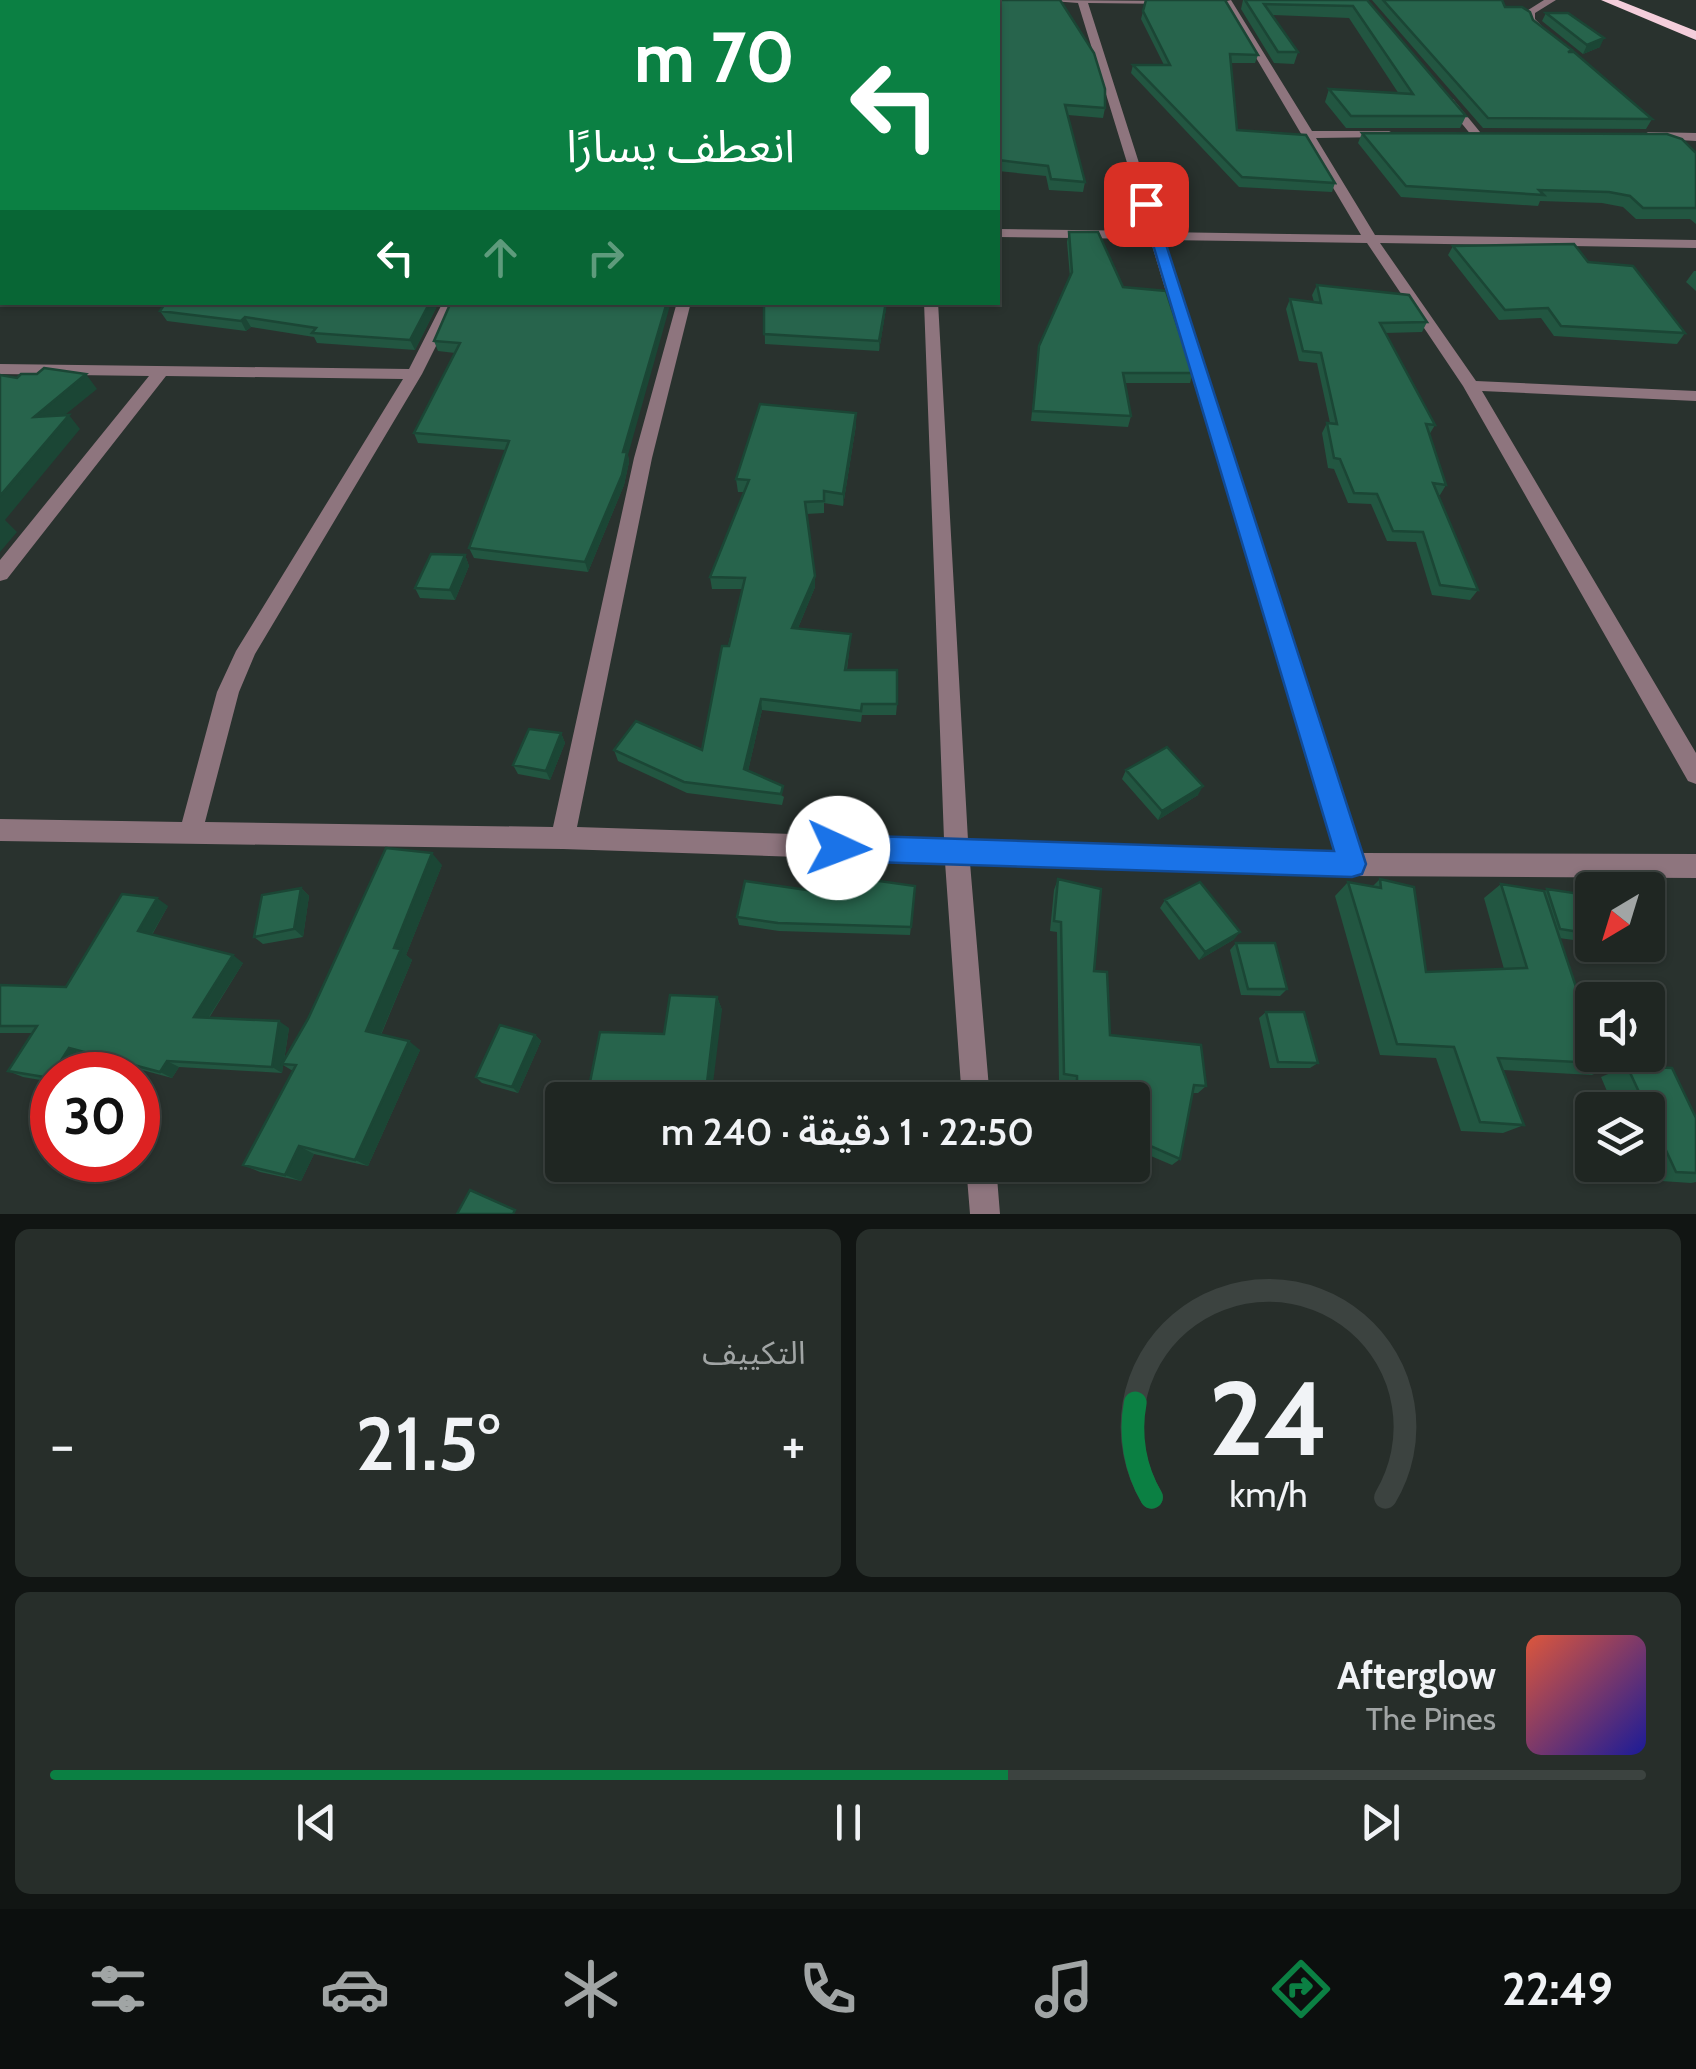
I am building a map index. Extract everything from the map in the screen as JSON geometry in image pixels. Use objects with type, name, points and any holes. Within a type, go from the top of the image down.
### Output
[{"type":"highway","points":[[1606,0],[1696,36]]},
{"type":"street","points":[[1044,0],[1192,2]]},
{"type":"street","points":[[1082,0],[1352,864]]},
{"type":"street","points":[[1551,0],[1532,9],[1530,15],[1534,24],[1553,39]]},
{"type":"street","points":[[1210,2],[1248,2]]},
{"type":"street","points":[[1228,2],[1370,238],[1472,386],[1696,774]]},
{"type":"street","points":[[1444,95],[1476,134]]},
{"type":"street","points":[[1660,126],[1673,136]]},
{"type":"street","points":[[1306,135],[1400,134]]},
{"type":"street","points":[[1458,134],[1496,134]]},
{"type":"street","points":[[1634,136],[1696,137]]},
{"type":"street","points":[[1000,234],[1696,244]]},
{"type":"street","points":[[190,834],[228,692],[246,651],[414,374],[450,305]]},
{"type":"street","points":[[563,838],[643,458],[683,305]]},
{"type":"street","points":[[931,305],[956,852],[975,1082]]},
{"type":"street","points":[[0,369],[414,374]]},
{"type":"street","points":[[0,574],[161,371]]},
{"type":"street","points":[[1472,386],[1696,396]]},
{"type":"street","points":[[0,830],[563,838],[1352,864],[1696,866]]},
{"type":"street","points":[[983,1182],[985,1214]]},
{"type":"building","points":[[1000,0],[1060,0],[1094,53],[1105,89],[1105,108],[1065,105],[1085,182],[1051,179],[1048,166],[1000,160]]},
{"type":"building","points":[[1146,0],[1225,0],[1258,55],[1230,54],[1237,130],[1306,135],[1335,183],[1242,177],[1133,65],[1170,65],[1143,11]]},
{"type":"building","points":[[1245,0],[1367,0],[1466,116],[1351,116],[1329,89],[1413,94],[1353,6],[1264,4],[1298,52],[1278,52]]},
{"type":"building","points":[[1383,0],[1502,0],[1505,7],[1522,7],[1572,50],[1568,52],[1574,52],[1652,119],[1488,118]]},
{"type":"building","points":[[1546,13],[1568,13],[1604,38],[1587,45]]},
{"type":"building","points":[[1362,133],[1667,134],[1682,139],[1696,153],[1696,208],[1643,208],[1630,196],[1609,192],[1539,190],[1544,195],[1406,186]]},
{"type":"building","points":[[1069,232],[1098,232],[1123,287],[1166,291],[1193,373],[1123,373],[1131,416],[1033,411],[1039,346],[1072,272]]},
{"type":"building","points":[[1574,244],[1588,262],[1633,266],[1685,333],[1561,326],[1548,308],[1505,310],[1453,246]]},
{"type":"building","points":[[1317,285],[1409,295],[1427,322],[1380,323],[1435,425],[1426,424],[1446,485],[1433,483],[1478,590],[1440,585],[1423,532],[1393,531],[1377,494],[1354,493],[1340,459],[1334,458],[1327,423],[1337,424],[1321,353],[1303,351],[1290,299],[1321,303]]},
{"type":"building","points":[[164,305],[428,305],[410,340],[312,333],[316,328],[245,317],[241,321],[160,311]]},
{"type":"building","points":[[450,305],[666,305],[623,452],[627,452],[622,475],[585,562],[469,548],[509,441],[414,433],[460,343],[434,341]]},
{"type":"building","points":[[764,305],[885,305],[879,341],[764,334]]},
{"type":"building","points":[[44,368],[86,374],[34,417],[69,415],[0,496],[0,375],[17,378],[21,374],[37,374]]},
{"type":"building","points":[[760,404],[856,413],[843,494],[824,491],[824,501],[805,502],[815,576],[792,628],[851,634],[845,670],[897,670],[897,704],[862,704],[861,711],[761,699],[744,769],[783,786],[781,794],[684,782],[614,750],[636,721],[702,750],[722,646],[729,646],[745,578],[710,577],[749,480],[736,479]]},
{"type":"building","points":[[431,554],[465,555],[450,590],[415,588]]},
{"type":"building","points":[[529,729],[561,733],[546,771],[513,765]]},
{"type":"building","points":[[1167,747],[1203,786],[1162,811],[1126,770]]},
{"type":"building","points":[[386,848],[432,853],[394,948],[401,949],[366,1031],[409,1041],[355,1160],[299,1146],[285,1175],[243,1165],[296,1065],[282,1064],[308,1019]]},
{"type":"building","points":[[829,874],[915,886],[911,927],[778,923],[737,917],[745,881],[828,893]]},
{"type":"building","points":[[1058,879],[1101,889],[1094,971],[1107,972],[1110,1035],[1201,1045],[1206,1086],[1194,1085],[1180,1159],[1150,1146],[1150,1082],[1077,1082],[1077,1076],[1064,1074],[1061,922],[1054,921]]},
{"type":"building","points":[[1380,879],[1414,887],[1426,972],[1527,968],[1501,884],[1544,891],[1575,984],[1575,1062],[1498,1058],[1524,1125],[1480,1122],[1454,1047],[1397,1044],[1348,882],[1381,888]]},
{"type":"building","points":[[1200,882],[1240,932],[1205,952],[1165,900]]},
{"type":"building","points":[[301,888],[294,929],[254,937],[262,895]]},
{"type":"building","points":[[1547,889],[1575,893],[1575,931],[1560,929]]},
{"type":"building","points":[[122,894],[157,898],[138,931],[233,955],[194,1017],[279,1021],[272,1067],[167,1061],[160,1072],[160,1052],[84,1052],[69,1048],[66,1052],[30,1052],[30,1075],[8,1071],[37,1026],[0,1026],[0,985],[66,987]]},
{"type":"building","points":[[1236,943],[1275,943],[1287,989],[1248,989]]},
{"type":"building","points":[[670,995],[717,997],[707,1082],[590,1082],[600,1032],[664,1034]]},
{"type":"building","points":[[1266,1012],[1304,1012],[1318,1063],[1278,1062]]},
{"type":"building","points":[[500,1025],[535,1035],[512,1087],[476,1077]]},
{"type":"building","points":[[1665,1068],[1672,1068],[1696,1118],[1696,1173],[1676,1172],[1665,1148],[1665,1092],[1639,1092],[1630,1072],[1665,1072]]},
{"type":"building","points":[[470,1190],[515,1210],[513,1214],[457,1214]]},
{"type":"route","points":[[838,848],[1352,864],[1146,204]]}]
